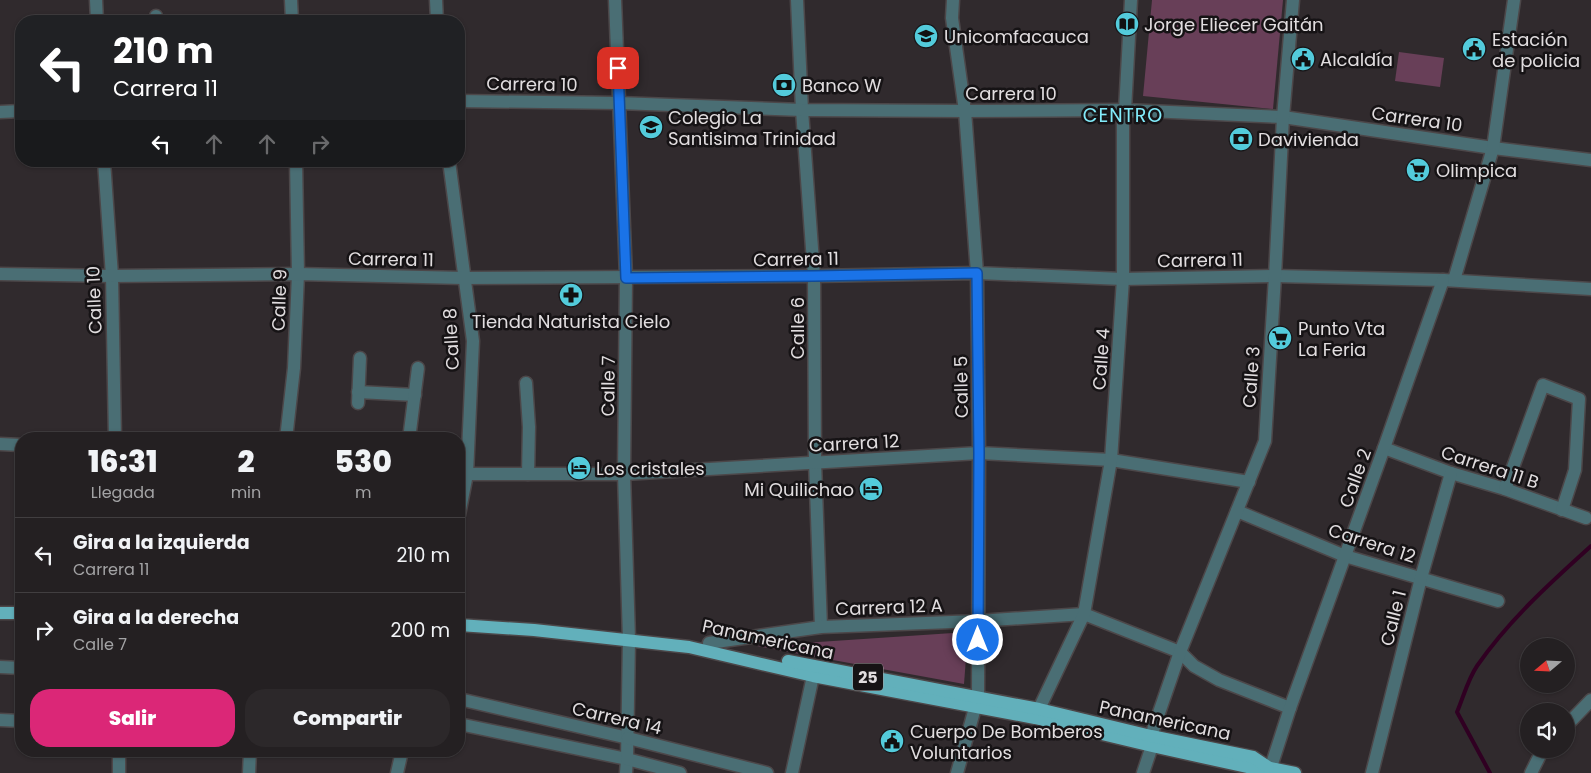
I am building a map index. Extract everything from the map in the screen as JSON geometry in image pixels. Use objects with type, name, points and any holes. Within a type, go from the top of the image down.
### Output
[{"type":"main road","points":[[0,605],[15,606]]},
{"type":"main road","points":[[0,612],[15,613]]},
{"type":"main road","name":"Panamericana","points":[[465,619],[709,643],[815,668],[977,702],[1035,718],[1152,741]]},
{"type":"main road","name":"Panamericana","points":[[465,625],[628,635],[813,676],[977,702],[1039,709],[1247,766],[1269,771],[1295,773]]},
{"type":"street","points":[[96,0],[97,15]]},
{"type":"street","points":[[291,0],[292,15]]},
{"type":"street","points":[[436,0],[437,15]]},
{"type":"street","name":"Calle 7","points":[[615,0],[626,278],[624,474],[628,635],[626,773]]},
{"type":"street","name":"Calle 6","points":[[797,0],[802,110],[814,276],[815,462],[820,627]]},
{"type":"street","name":"Calle 5","points":[[953,0],[952,18],[965,111],[977,273],[979,453],[977,702],[957,773]]},
{"type":"street","name":"Calle 4","points":[[1039,709],[1084,614],[1111,460],[1124,278],[1123,115],[1125,110],[1131,0]]},
{"type":"street","name":"Calle 3","points":[[1143,773],[1180,652],[1265,441],[1283,117],[1293,0]]},
{"type":"street","name":"Calle 2","points":[[1269,771],[1384,448],[1449,280],[1493,148],[1514,0]]},
{"type":"street","name":"Carrera 10","points":[[465,101],[619,103],[802,110],[1125,110],[1283,117],[1493,148],[1591,160]]},
{"type":"street","points":[[0,112],[15,111]]},
{"type":"street","name":"Calle 10","points":[[104,167],[112,276],[115,432]]},
{"type":"street","name":"Calle 9","points":[[287,432],[294,368],[298,274],[296,167]]},
{"type":"street","name":"Calle 8","points":[[450,167],[463,278],[473,341],[465,447]]},
{"type":"street","name":"Carrera 11","points":[[0,274],[112,276],[298,274],[463,278],[626,278],[977,273],[1124,278],[1275,276],[1449,280],[1591,289]]},
{"type":"street","points":[[360,358],[358,398],[415,395]]},
{"type":"street","points":[[411,432],[418,368]]},
{"type":"street","points":[[526,383],[530,427],[528,474]]},
{"type":"street","points":[[1505,489],[1543,385],[1578,399],[1575,470],[1562,510]]},
{"type":"street","points":[[0,444],[15,445]]},
{"type":"street","name":"Carrera 11 B","points":[[1384,448],[1451,473],[1505,489],[1586,518]]},
{"type":"street","name":"Carrera 12","points":[[465,474],[624,474],[979,453],[1111,460],[1249,482]]},
{"type":"street","name":"Calle 1","points":[[1372,773],[1421,578],[1451,473]]},
{"type":"street","name":"Carrera 12","points":[[1238,511],[1345,556],[1498,601]]},
{"type":"street","name":"Carrera 12 A","points":[[709,643],[820,627],[978,621],[1084,614],[1180,652],[1194,666],[1219,680],[1290,708]]},
{"type":"street","points":[[0,667],[15,668]]},
{"type":"street","points":[[792,773],[813,676]]},
{"type":"street","name":"Carrera 14","points":[[465,700],[628,738],[767,773]]},
{"type":"street","points":[[1575,717],[1591,700]]},
{"type":"street","points":[[0,720],[15,721]]},
{"type":"street","points":[[465,725],[627,759],[680,773]]},
{"type":"street","points":[[119,757],[119,773]]},
{"type":"street","points":[[249,773],[250,757]]},
{"type":"street","points":[[397,773],[401,757]]},
{"type":"street","points":[[1531,773],[1538,758]]},
{"type":"shaded area","points":[[1152,0],[1283,0],[1273,109],[1143,96]]},
{"type":"shaded area","points":[[1399,52],[1444,58],[1440,87],[1395,81]]},
{"type":"shaded area","points":[[968,632],[964,684],[757,646]]},
{"type":"waterway","points":[[1490,773],[1457,712],[1468,683],[1477,666],[1502,633],[1545,588],[1591,546]]},
{"type":"place","name":"Jorge Eliecer Gaitán","points":[[1127,24]]},
{"type":"place","name":"Unicomfacauca","points":[[926,36]]},
{"type":"place","name":"Estación de policia","points":[[1474,49]]},
{"type":"place","name":"Alcaldía","points":[[1303,59]]},
{"type":"place","name":"Banco W","points":[[784,85]]},
{"type":"place","name":"Colegio La Santisima Trinidad","points":[[651,127]]},
{"type":"place","name":"Davivienda","points":[[1241,139]]},
{"type":"place","name":"Olimpica","points":[[1418,170]]},
{"type":"place","name":"Tienda Naturista Cielo","points":[[571,295]]},
{"type":"place","name":"Punto Vta La Feria","points":[[1280,338]]},
{"type":"place","name":"Los cristales","points":[[579,468]]},
{"type":"place","name":"Mi Quilichao","points":[[871,489]]},
{"type":"place","name":"Cuerpo De Bomberos Voluntarios","points":[[892,741]]},
{"type":"district","name":"CENTRO","points":[[1123,115]]},
{"type":"route","points":[[618,68],[626,278],[977,273],[979,453],[978,640]]}]
